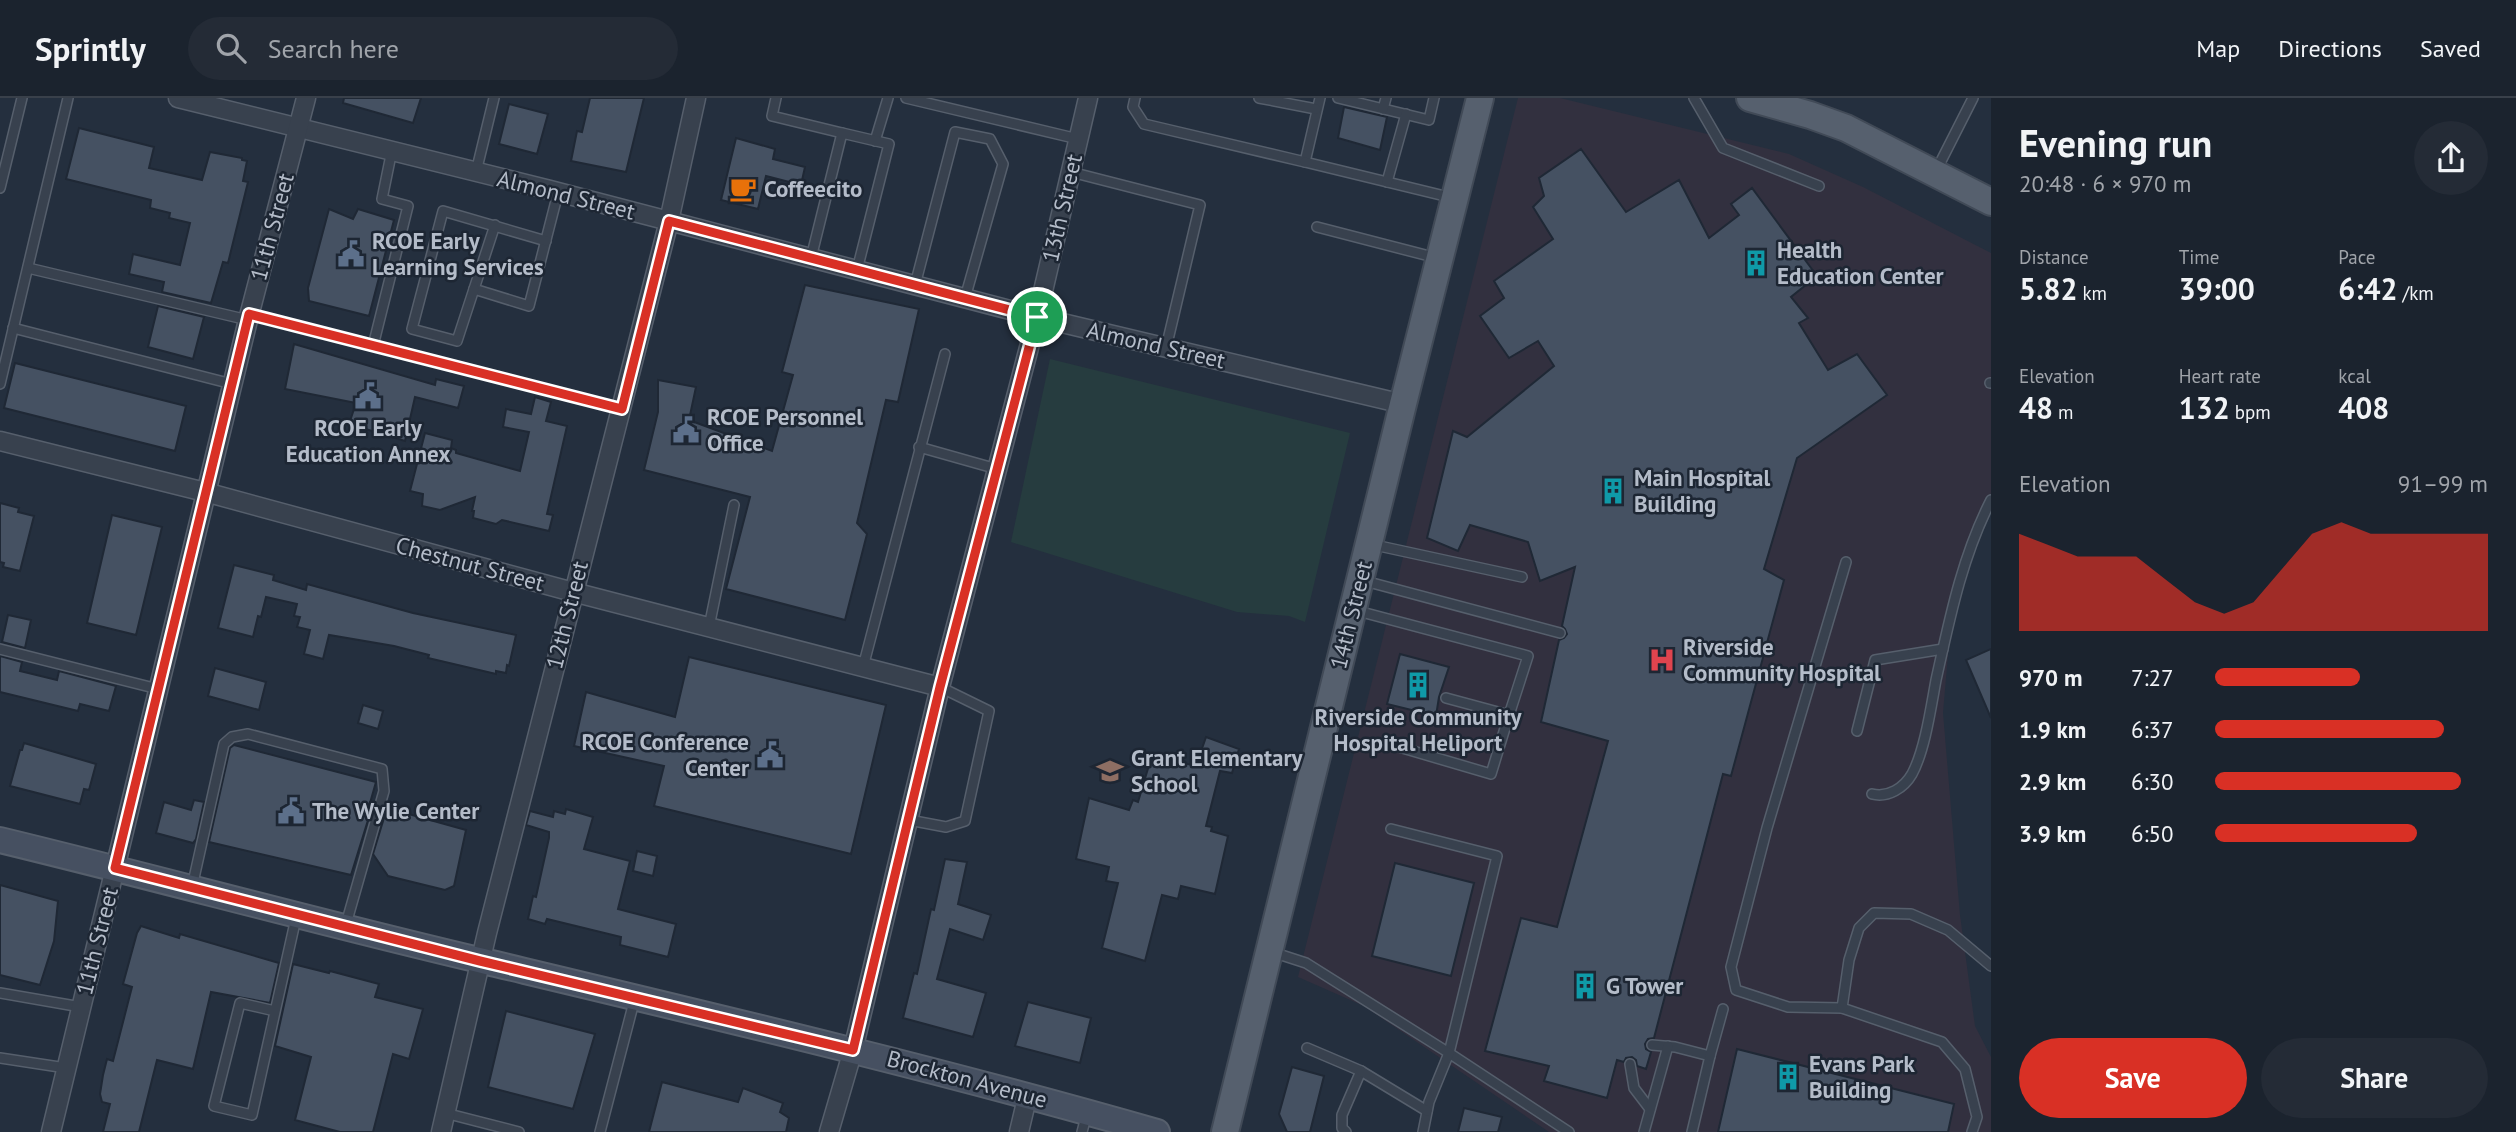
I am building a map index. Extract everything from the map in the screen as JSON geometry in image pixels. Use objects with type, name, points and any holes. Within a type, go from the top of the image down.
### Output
[{"type":"main road","name":"14th Street","points":[[1225,1132],[1480,98]]},
{"type":"main road","points":[[1757,99],[1846,128],[1991,202]]},
{"type":"main road","name":"Brockton Avenue","points":[[0,840],[480,961],[1028,1094],[1085,1122],[1157,1132]]},
{"type":"street","name":"Almond Street","points":[[178,98],[558,192],[1037,317],[1403,404]]},
{"type":"street","name":"11th Street","points":[[51,1132],[248,317],[306,98]]},
{"type":"street","name":"12th Street","points":[[441,1132],[480,961],[669,221],[696,98]]},
{"type":"street","name":"13th Street","points":[[829,1132],[853,1050],[940,687],[1037,317],[1088,98]]},
{"type":"street","name":"Chestnut Street","points":[[0,441],[205,492],[573,592],[940,687]]},
{"type":"street","points":[[1019,1132],[1028,1094]]},
{"type":"lane","points":[[0,188],[22,98]]},
{"type":"lane","points":[[0,384],[68,98]]},
{"type":"lane","points":[[476,172],[494,98]]},
{"type":"lane","points":[[776,98],[772,116],[841,137],[889,144],[857,270]]},
{"type":"lane","points":[[875,141],[888,98]]},
{"type":"lane","points":[[906,98],[1079,139]]},
{"type":"lane","points":[[1135,98],[1133,107],[1144,124],[1454,199]]},
{"type":"lane","points":[[1259,98],[1316,109]]},
{"type":"lane","points":[[1305,162],[1320,98]]},
{"type":"lane","points":[[1338,98],[1357,100],[1429,120],[1434,98]]},
{"type":"lane","points":[[1383,109],[1385,98]]},
{"type":"lane","points":[[1694,98],[1723,148],[1819,186]]},
{"type":"lane","points":[[1935,174],[1970,99]]},
{"type":"lane","points":[[1387,182],[1406,114]]},
{"type":"lane","points":[[915,285],[955,132],[990,139],[1003,164],[965,298]]},
{"type":"lane","points":[[811,258],[841,137]]},
{"type":"lane","points":[[373,346],[408,205],[382,199],[392,150]]},
{"type":"lane","points":[[1070,172],[1200,205],[1166,348]]},
{"type":"lane","points":[[474,289],[529,306],[558,192]]},
{"type":"lane","points":[[495,225],[457,341],[412,329],[443,211],[495,225],[546,241]]},
{"type":"lane","points":[[1317,227],[1439,259]]},
{"type":"lane","points":[[28,268],[373,346],[622,409]]},
{"type":"lane","points":[[13,328],[232,384]]},
{"type":"lane","points":[[863,667],[945,354]]},
{"type":"lane","points":[[919,447],[998,469]]},
{"type":"lane","points":[[1872,794],[1888,794],[1900,788],[1912,774],[1924,736],[1966,557],[1991,500]]},
{"type":"lane","points":[[709,627],[734,505]]},
{"type":"lane","points":[[1368,544],[1522,577]]},
{"type":"lane","points":[[1846,562],[1767,828],[1731,967],[1736,990],[1788,1007],[1842,1008],[1942,1042],[1965,1069],[1977,1117],[1972,1132]]},
{"type":"lane","points":[[1360,580],[1560,634]]},
{"type":"lane","points":[[1352,609],[1528,656],[1491,774],[1389,744]]},
{"type":"lane","points":[[0,649],[158,689]]},
{"type":"lane","points":[[1857,731],[1875,660],[1943,649]]},
{"type":"lane","points":[[909,820],[946,827],[965,821],[989,711],[940,687]]},
{"type":"lane","points":[[1446,698],[1509,715]]},
{"type":"lane","points":[[191,887],[224,744],[232,737],[248,734],[382,769],[383,791],[345,926]]},
{"type":"lane","points":[[1391,830],[1497,856],[1449,1053],[1427,1111],[1423,1132]]},
{"type":"lane","points":[[1842,1008],[1849,960],[1859,928],[1874,913],[1911,915],[1948,930],[1991,966]]},
{"type":"lane","points":[[275,1011],[240,1003],[214,1106],[253,1115],[297,914]]},
{"type":"lane","points":[[1269,951],[1306,963],[1569,1132]]},
{"type":"lane","points":[[0,993],[81,1007]]},
{"type":"lane","points":[[600,1132],[635,997]]},
{"type":"lane","points":[[1692,1132],[1723,1009]]},
{"type":"lane","points":[[1652,1045],[1710,1056]]},
{"type":"lane","points":[[1644,1132],[1668,1046]]},
{"type":"lane","points":[[1307,1048],[1361,1071],[1427,1111]]},
{"type":"lane","points":[[0,1059],[66,1068]]},
{"type":"lane","points":[[1630,1064],[1634,1088],[1650,1109]]},
{"type":"lane","points":[[1346,1132],[1342,1128],[1342,1115],[1361,1071]]},
{"type":"lane","points":[[445,1113],[519,1132]]},
{"type":"shaded area","name":"Riverside Community Hospital","points":[[1518,98],[1560,98],[1789,154],[1863,187],[1991,253],[1991,500],[1952,608],[1943,713],[1960,915],[1975,1026],[1991,1057],[1991,1132],[1549,1132],[1364,1006],[1298,977]]},
{"type":"green space","points":[[1050,359],[1350,433],[1305,622],[1289,616],[1237,612],[1011,542]]},
{"type":"building","points":[[344,98],[421,98],[413,123],[343,103]]},
{"type":"building","points":[[590,98],[644,98],[626,172],[571,161],[577,131],[582,132]]},
{"type":"building","points":[[509,104],[548,114],[537,154],[499,144]]},
{"type":"building","points":[[1344,107],[1387,117],[1380,150],[1338,138]]},
{"type":"building","points":[[79,128],[154,147],[149,168],[202,180],[210,152],[247,161],[243,181],[248,182],[228,263],[223,262],[211,303],[162,292],[164,282],[129,274],[133,254],[180,265],[190,223],[169,218],[170,213],[150,208],[151,200],[66,179]]},
{"type":"building","points":[[736,138],[775,149],[773,159],[805,167],[801,185],[766,176],[758,209],[721,200]]},
{"type":"building","name":"Main Hospital Building","points":[[1581,149],[1626,212],[1679,180],[1709,238],[1739,215],[1731,204],[1752,188],[1817,276],[1791,297],[1808,318],[1799,323],[1828,370],[1857,354],[1887,395],[1797,458],[1764,569],[1784,580],[1731,776],[1723,774],[1654,1038],[1648,1039],[1645,1044],[1646,1049],[1651,1052],[1646,1069],[1637,1066],[1632,1057],[1626,1058],[1624,1062],[1617,1060],[1607,1098],[1544,1081],[1549,1066],[1485,1051],[1521,918],[1557,927],[1608,741],[1541,722],[1559,640],[1567,634],[1562,626],[1575,567],[1540,581],[1528,542],[1470,525],[1458,551],[1427,538],[1453,431],[1467,437],[1554,366],[1538,341],[1509,358],[1480,316],[1504,298],[1494,281],[1553,239],[1533,207],[1544,196],[1539,178]]},
{"type":"building","name":"RCOE Early Learning Services","points":[[329,209],[353,219],[358,209],[394,220],[369,316],[309,301],[308,288]]},
{"type":"building","points":[[805,285],[919,309],[898,402],[886,400],[857,523],[867,534],[845,620],[726,589],[750,497],[644,470],[658,412],[658,380],[696,387],[689,420],[772,451],[793,375],[782,372]]},
{"type":"building","points":[[158,306],[204,317],[193,359],[148,347]]},
{"type":"building","name":"RCOE Early Education Annex","points":[[294,344],[435,385],[436,379],[464,386],[458,408],[415,397],[405,441],[349,424],[356,403],[285,389]]},
{"type":"building","points":[[15,363],[186,406],[175,451],[4,408]]},
{"type":"building","points":[[535,397],[551,402],[546,421],[567,426],[547,514],[553,515],[549,531],[502,520],[496,524],[473,518],[475,497],[440,510],[422,506],[423,494],[410,491],[425,433],[452,440],[451,448],[456,450],[456,453],[520,471],[529,432],[503,427],[506,409],[531,414]]},
{"type":"building","points":[[0,503],[19,508],[18,512],[34,516],[20,571],[3,567],[4,563],[0,562]]},
{"type":"building","points":[[112,515],[162,527],[136,635],[87,623]]},
{"type":"building","points":[[234,565],[274,575],[273,580],[306,590],[307,584],[413,613],[516,635],[509,666],[507,665],[506,673],[496,671],[496,674],[428,658],[429,655],[394,646],[329,635],[323,659],[304,654],[310,630],[297,627],[300,617],[294,616],[297,604],[266,597],[253,637],[218,628]]},
{"type":"building","points":[[8,615],[31,620],[25,648],[2,642]]},
{"type":"building","points":[[1991,649],[1991,718],[1966,660]]},
{"type":"building","name":"Riverside Community Hospital Heliport","points":[[1400,654],[1449,667],[1436,716],[1387,704]]},
{"type":"building","points":[[0,656],[22,662],[20,671],[57,680],[59,671],[116,686],[109,711],[80,704],[78,711],[0,692]]},
{"type":"building","name":"RCOE Conference Center","points":[[689,657],[886,705],[851,854],[654,806],[664,766],[574,746],[586,692],[675,717]]},
{"type":"building","points":[[215,668],[266,682],[259,710],[208,696]]},
{"type":"building","points":[[363,705],[383,711],[378,729],[358,723]]},
{"type":"building","points":[[1206,737],[1239,749],[1232,773],[1220,771],[1206,826],[1212,827],[1211,831],[1228,836],[1215,894],[1181,886],[1178,899],[1162,895],[1145,961],[1102,948],[1118,883],[1106,881],[1109,867],[1076,859],[1089,798],[1129,810],[1133,800],[1138,802],[1152,755],[1196,766]]},
{"type":"building","points":[[24,743],[96,764],[89,790],[84,789],[80,804],[10,786]]},
{"type":"building","name":"The Wylie Center","points":[[234,745],[376,782],[370,803],[373,804],[351,875],[209,842],[230,748]]},
{"type":"building","points":[[194,800],[204,802],[193,843],[156,833],[164,802],[191,810]]},
{"type":"building","points":[[387,808],[466,830],[454,886],[445,890],[388,876],[373,854]]},
{"type":"building","points":[[566,809],[593,817],[584,849],[630,861],[618,909],[676,924],[668,957],[620,945],[621,937],[547,919],[545,924],[528,919],[533,896],[536,897],[549,838],[549,832],[526,825],[530,811],[553,817],[554,811],[565,814]]},
{"type":"building","points":[[637,851],[657,856],[653,876],[633,871]]},
{"type":"building","points":[[945,859],[967,862],[958,904],[991,915],[983,940],[950,929],[937,979],[986,993],[973,1037],[903,1018],[914,973],[917,974],[931,909],[934,910]]},
{"type":"building","points":[[1395,863],[1474,883],[1451,976],[1372,956]]},
{"type":"building","points":[[0,885],[58,901],[54,941],[40,985],[0,975]]},
{"type":"building","points":[[141,926],[179,938],[180,934],[279,963],[270,1003],[211,992],[193,1069],[157,1060],[139,1132],[103,1132],[110,1104],[102,1102],[100,1094],[103,1075],[107,1059],[113,1061],[132,987],[123,984]]},
{"type":"building","points":[[293,964],[379,984],[375,997],[423,1009],[409,1059],[393,1054],[373,1132],[340,1132],[295,1120],[311,1057],[275,1046]]},
{"type":"building","points":[[1028,1002],[1091,1018],[1080,1063],[1015,1046]]},
{"type":"building","points":[[506,1011],[595,1034],[573,1109],[488,1087]]},
{"type":"building","name":"Evans Park Building","points":[[1737,1049],[1954,1104],[1948,1132],[1718,1132]]},
{"type":"building","points":[[1292,1067],[1324,1076],[1310,1132],[1287,1132],[1279,1114]]},
{"type":"building","points":[[662,1082],[738,1102],[743,1088],[783,1103],[780,1112],[789,1118],[786,1132],[649,1132]]},
{"type":"building","points":[[1464,1108],[1502,1117],[1498,1132],[1458,1132]]},
{"type":"place","name":"Coffeecito","points":[[743,189]]},
{"type":"place","name":"RCOE Early Learning Services","points":[[351,254]]},
{"type":"place","name":"Health Education Center","points":[[1756,263]]},
{"type":"place","name":"RCOE Early Education Annex","points":[[368,396]]},
{"type":"place","name":"RCOE Personnel Office","points":[[686,430]]},
{"type":"place","name":"Main Hospital Building","points":[[1613,491]]},
{"type":"place","name":"Riverside Community Hospital","points":[[1662,660]]},
{"type":"place","name":"Riverside Community Hospital Heliport","points":[[1418,685]]},
{"type":"place","name":"RCOE Conference Center","points":[[770,755]]},
{"type":"place","name":"Grant Elementary School","points":[[1110,771]]},
{"type":"place","name":"The Wylie Center","points":[[291,811]]},
{"type":"place","name":"G Tower","points":[[1585,986]]},
{"type":"place","name":"Evans Park Building","points":[[1788,1077]]},
{"type":"route","points":[[669,221],[1037,317],[940,687],[853,1050],[480,961],[115,868],[249,314],[622,409],[669,221]]}]
